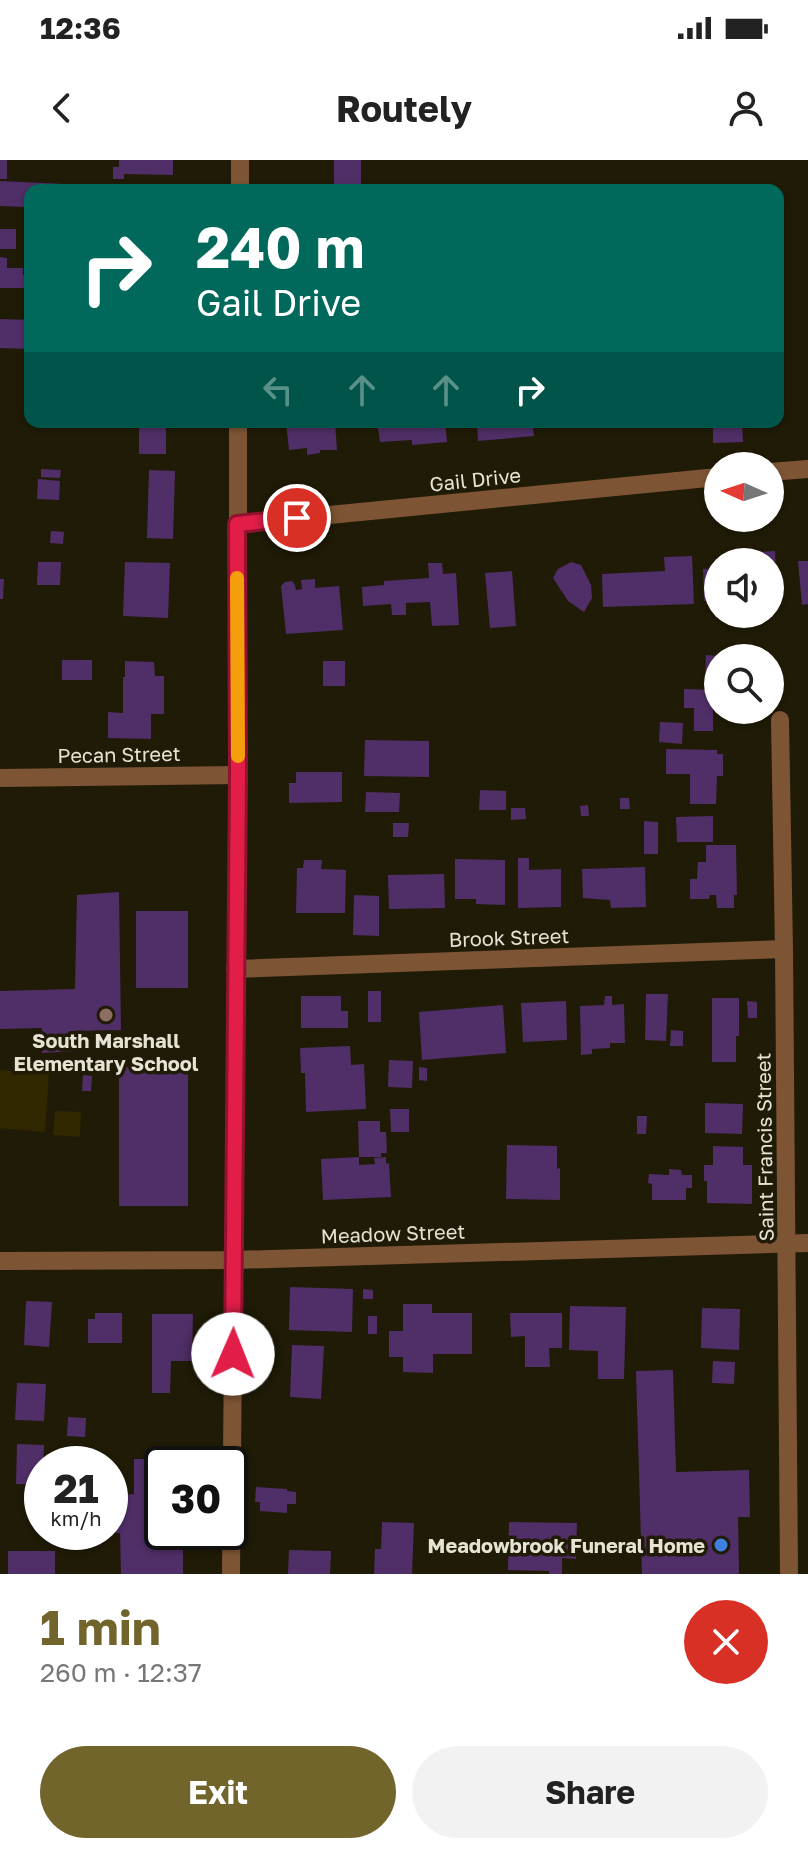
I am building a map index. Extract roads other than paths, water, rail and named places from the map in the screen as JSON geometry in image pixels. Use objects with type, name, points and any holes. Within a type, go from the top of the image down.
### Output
[{"type":"street","points":[[240,160],[240,184]]},
{"type":"street","points":[[231,1574],[238,428]]},
{"type":"street","points":[[784,471],[808,469]]},
{"type":"street","name":"Gail Drive","points":[[237,524],[704,478]]},
{"type":"street","name":"Saint Francis Street","points":[[780,724],[789,1574]]},
{"type":"street","name":"Pecan Street","points":[[0,778],[238,775]]},
{"type":"street","name":"Brook Street","points":[[235,969],[784,949]]},
{"type":"street","name":"Meadow Street","points":[[0,1261],[234,1260],[808,1243]]},
{"type":"place","name":"South Marshall Elementary School","points":[[106,1015]]},
{"type":"place","name":"Meadowbrook Funeral Home","points":[[721,1545]]}]
